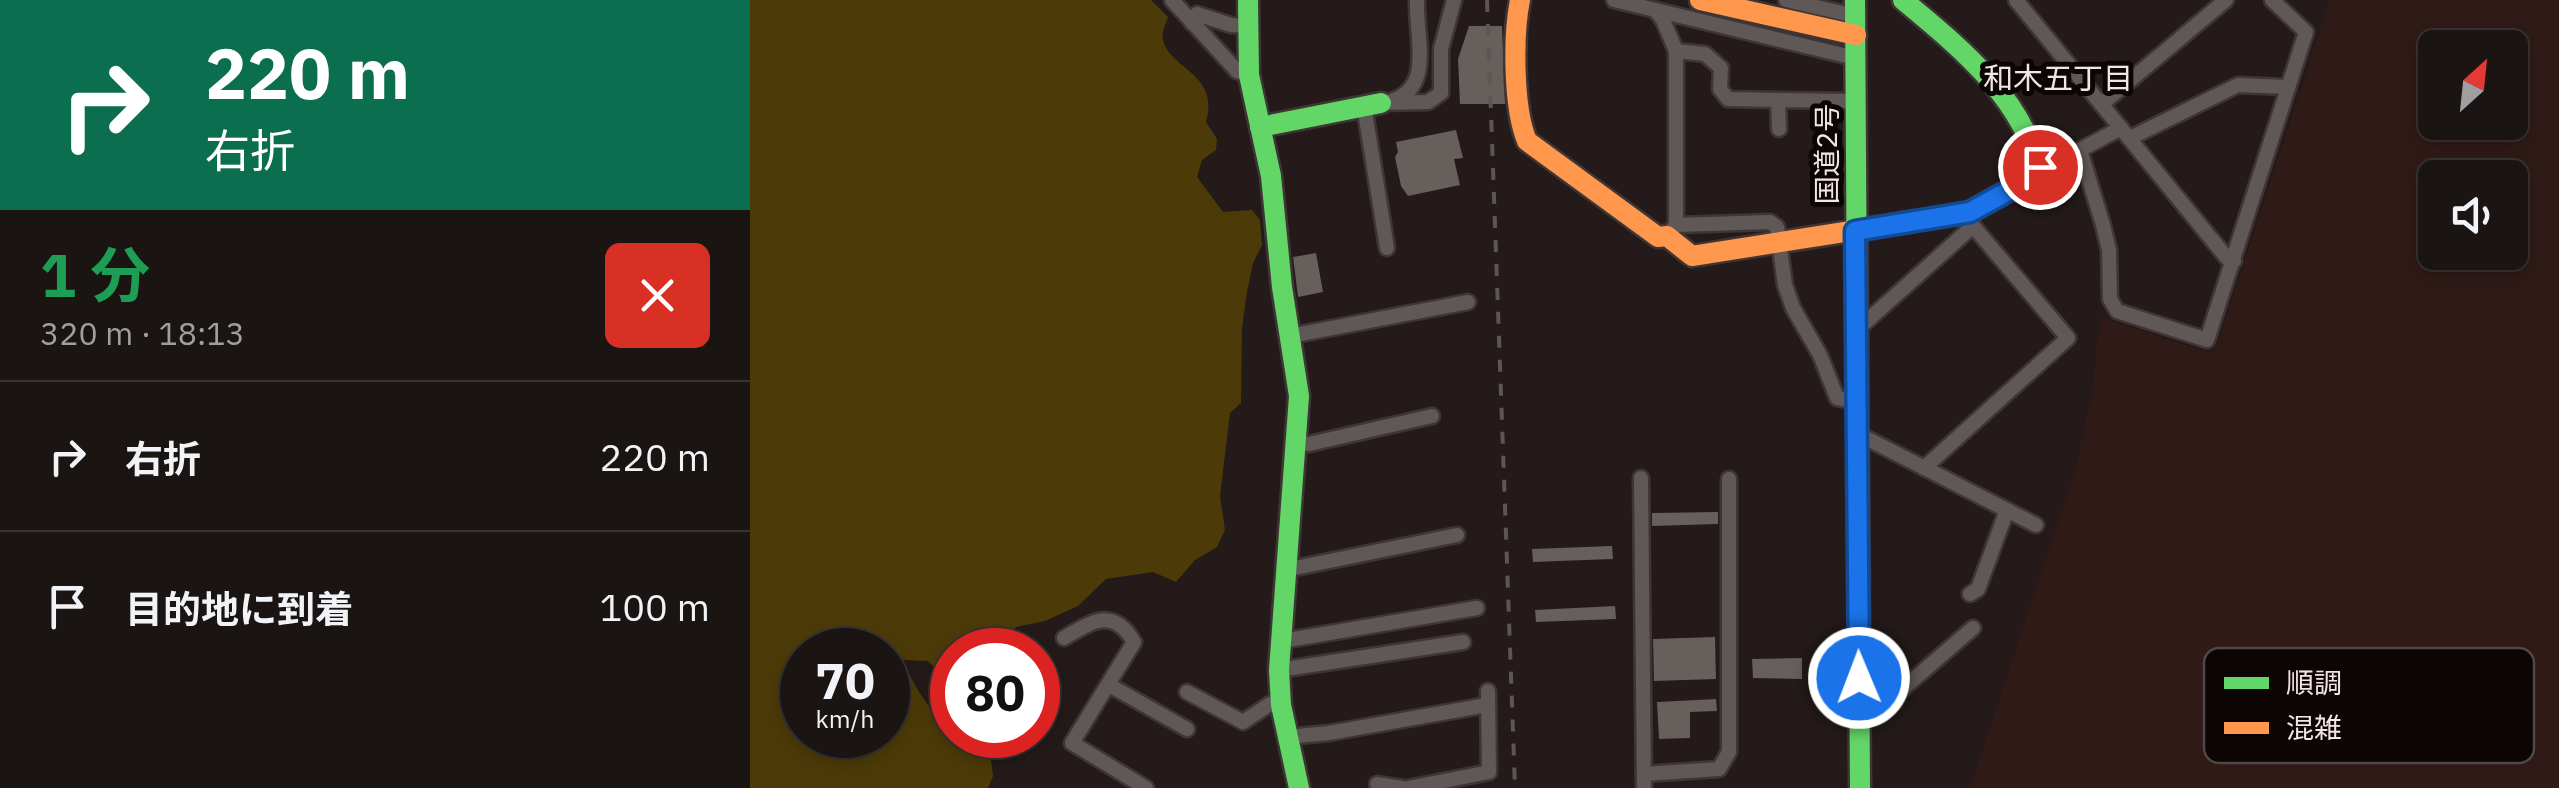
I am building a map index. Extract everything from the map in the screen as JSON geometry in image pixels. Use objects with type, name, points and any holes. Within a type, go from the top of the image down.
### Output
[{"type":"main road","points":[[1248,0],[1248,75],[1271,176],[1299,396],[1279,670],[1281,704],[1299,788]]},
{"type":"main road","points":[[1520,0],[1514,17],[1519,36],[1522,129],[1526,141],[1658,238],[1672,231],[1692,256],[1970,212],[2039,174],[2032,145],[1992,84],[1953,43],[1903,0]]},
{"type":"main road","points":[[1700,0],[1856,17]]},
{"type":"main road","name":"国道2号","points":[[1856,17],[1860,788]]},
{"type":"main road","points":[[1260,127],[1372,105]]},
{"type":"street","points":[[1172,0],[1236,72],[1248,75]]},
{"type":"street","points":[[1372,105],[1410,93],[1418,77],[1416,0]]},
{"type":"street","points":[[1372,105],[1428,102],[1441,93],[1441,49],[1454,0]]},
{"type":"street","points":[[1614,0],[1855,58]]},
{"type":"street","points":[[1786,0],[1856,17]]},
{"type":"street","points":[[2016,0],[2227,258],[2234,261]]},
{"type":"street","points":[[2102,104],[2226,0]]},
{"type":"street","points":[[2272,0],[2306,32],[2207,340],[2116,312],[2110,299],[2109,250],[2080,150],[2238,85],[2288,87]]},
{"type":"street","points":[[1654,10],[1664,20],[1676,52],[1672,231],[1770,222],[1776,227],[1785,284],[1794,308],[1820,355],[1837,398],[1858,402]]},
{"type":"street","points":[[1192,23],[1197,14],[1247,26]]},
{"type":"street","points":[[1676,52],[1705,54],[1721,68],[1720,89],[1728,99],[1855,100]]},
{"type":"street","points":[[1778,100],[1779,129]]},
{"type":"street","points":[[1372,105],[1387,248]]},
{"type":"street","points":[[1857,329],[1972,226],[2068,338],[1924,468]]},
{"type":"street","points":[[1290,336],[1468,302]]},
{"type":"street","points":[[1297,443],[1309,444],[1432,416]]},
{"type":"street","points":[[1858,437],[2036,524]]},
{"type":"street","points":[[1641,478],[1644,781],[1719,769],[1729,752],[1730,479]]},
{"type":"street","points":[[1970,594],[1978,589],[2008,510]]},
{"type":"street","points":[[1286,566],[1295,568],[1457,535]]},
{"type":"street","points":[[1282,641],[1477,608]]},
{"type":"street","points":[[1064,638],[1106,618],[1128,632],[1133,646],[1072,743],[1146,788]]},
{"type":"street","points":[[1860,712],[1884,705],[1973,628]]},
{"type":"street","points":[[1279,670],[1462,642]]},
{"type":"street","points":[[1109,685],[1186,728]]},
{"type":"street","points":[[1187,692],[1243,722],[1270,704],[1281,704]]},
{"type":"street","points":[[1287,736],[1329,733],[1487,698],[1490,772],[1405,788],[1376,784]]},
{"type":"shaded area","points":[[750,0],[1151,0],[1168,17],[1163,31],[1167,50],[1206,93],[1206,122],[1217,139],[1216,150],[1202,160],[1197,177],[1223,212],[1252,210],[1260,220],[1262,245],[1253,263],[1242,328],[1241,403],[1230,413],[1220,496],[1225,530],[1217,547],[1195,560],[1176,582],[1153,572],[1106,579],[1078,606],[1045,621],[1015,628],[930,628],[930,663],[910,660],[910,628],[780,628],[780,758],[910,758],[910,675],[930,707],[930,758],[991,758],[993,776],[988,788],[750,788]]},
{"type":"shaded area","points":[[2330,0],[2559,0],[2559,788],[1970,788],[2076,467],[2093,384],[2100,317],[2214,354]]},
{"type":"building","points":[[1469,26],[1502,26],[1505,104],[1460,104],[1458,59]]},
{"type":"building","points":[[1456,130],[1463,158],[1454,159],[1460,185],[1408,196],[1401,186],[1396,142]]},
{"type":"building","points":[[1316,253],[1323,292],[1298,297],[1293,257]]},
{"type":"building","points":[[1718,512],[1718,524],[1652,526],[1652,513]]},
{"type":"building","points":[[1612,546],[1613,559],[1533,562],[1532,549]]},
{"type":"building","points":[[1615,606],[1616,619],[1536,622],[1535,610]]},
{"type":"building","points":[[1715,637],[1716,679],[1654,681],[1653,639]]},
{"type":"building","points":[[1802,658],[1802,679],[1753,678],[1752,659]]},
{"type":"building","points":[[1716,699],[1717,711],[1690,712],[1690,738],[1659,739],[1657,702]]},
{"type":"railway","points":[[1487,0],[1515,788]]},
{"type":"traffic: fast","points":[[1248,0],[1249,75],[1271,176],[1282,287],[1299,396],[1279,670],[1281,705],[1299,788]]},
{"type":"traffic: fast","points":[[1855,0],[1860,788]]},
{"type":"traffic: fast","points":[[1902,223],[1970,212],[2039,173],[2032,146],[2004,98],[1966,55],[1903,0]]},
{"type":"traffic: fast","points":[[1260,127],[1381,103]]},
{"type":"traffic: slow","points":[[1520,0],[1516,71],[1519,110],[1527,141],[1658,237],[1667,236],[1692,256],[1902,223]]},
{"type":"traffic: slow","points":[[1700,0],[1856,35]]},
{"type":"district","name":"和木五丁目","points":[[2058,79]]},
{"type":"route","points":[[1859,678],[1855,231],[1970,212],[2039,174],[2040,167]]}]
